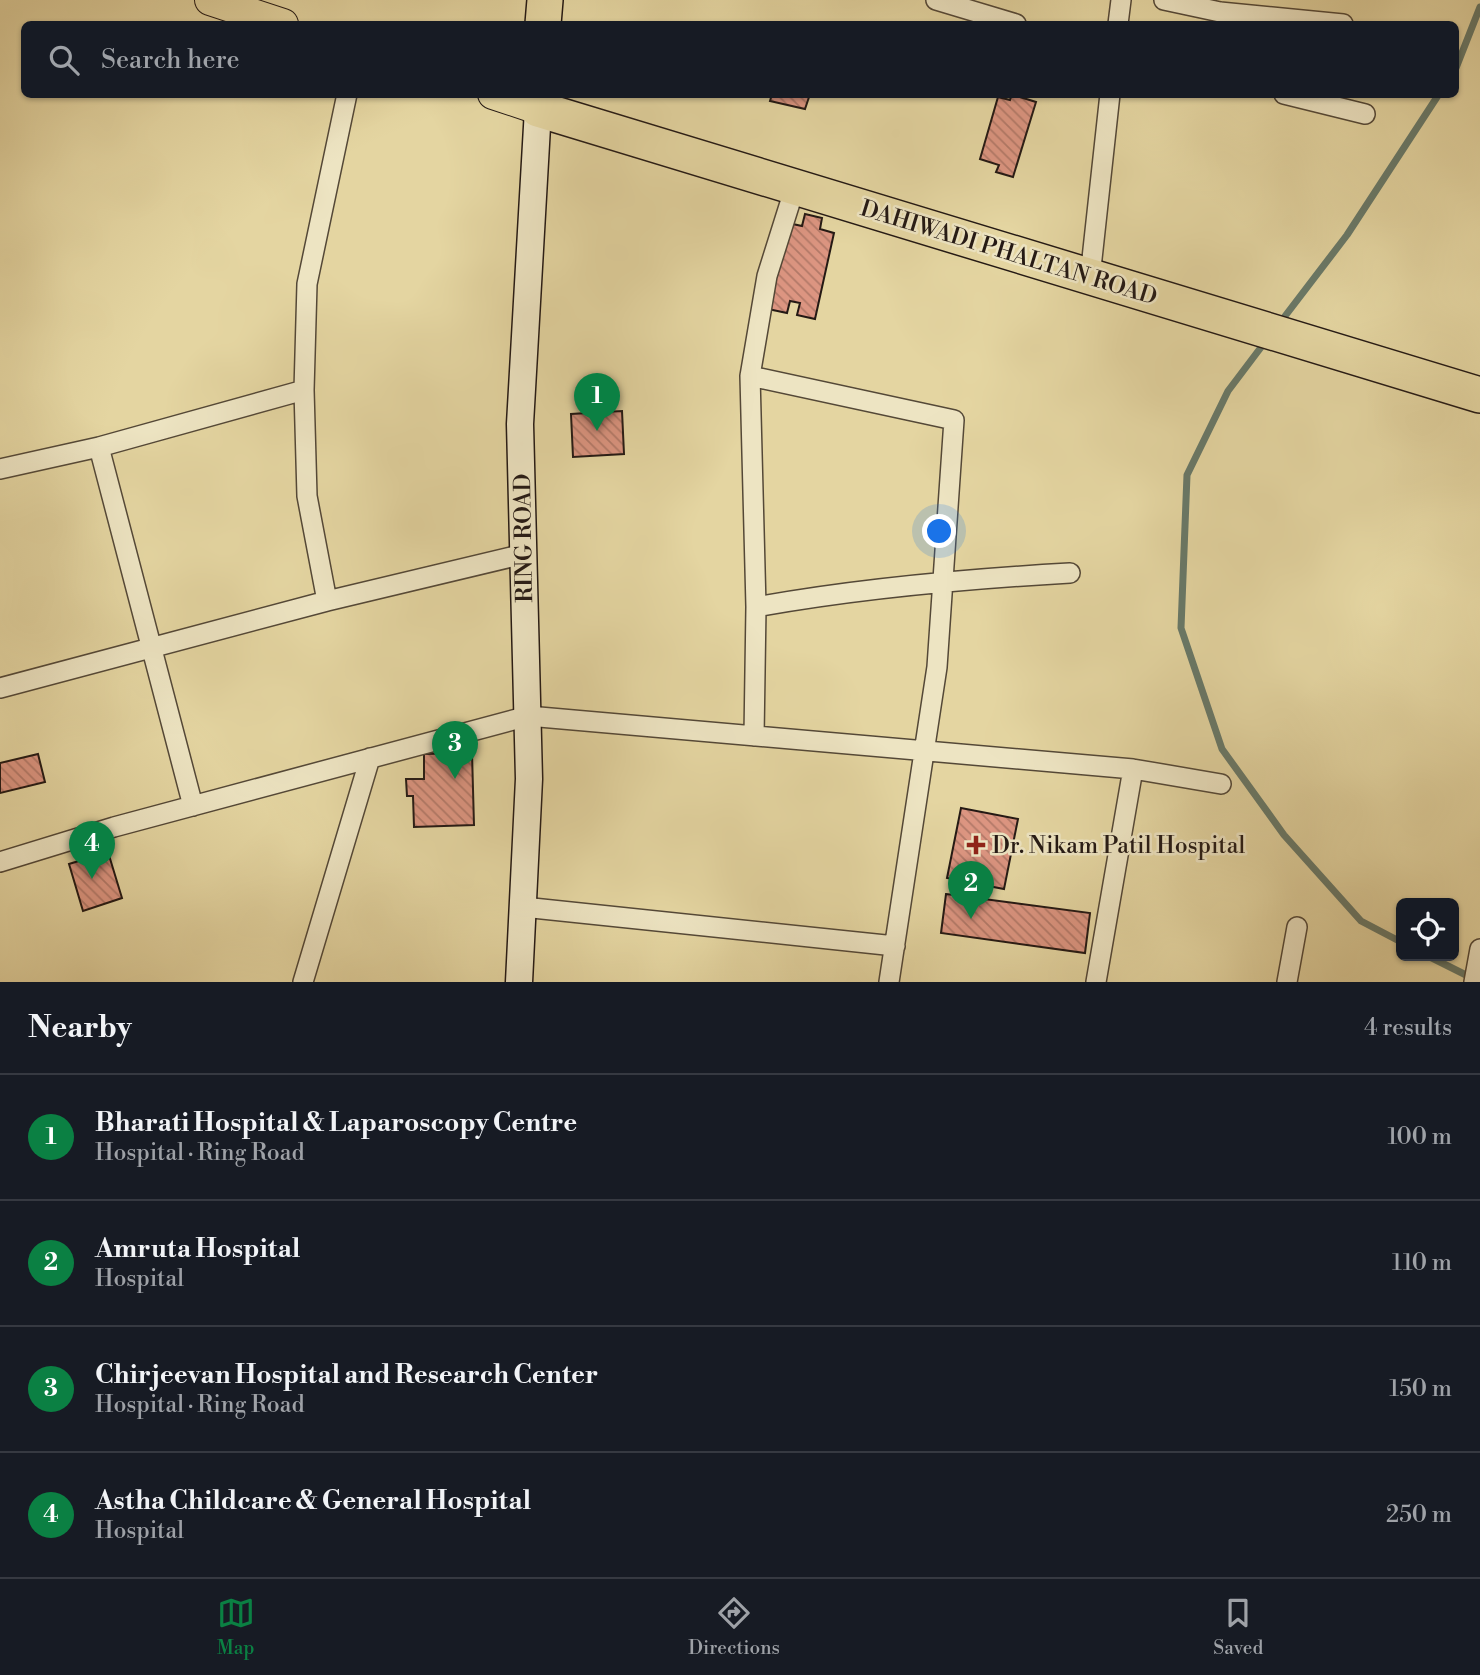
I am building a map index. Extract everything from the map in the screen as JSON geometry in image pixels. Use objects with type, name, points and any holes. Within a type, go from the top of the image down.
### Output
[{"type":"highway","points":[[543,21],[545,0]]},
{"type":"highway","name":"DAHIWADI PHALTAN ROAD","points":[[538,102],[795,187],[1480,395]]},
{"type":"main road","points":[[210,0],[270,14]]},
{"type":"main road","points":[[516,98],[538,102]]},
{"type":"main road","name":"RING ROAD","points":[[519,982],[529,779],[520,424],[538,102]]},
{"type":"street","points":[[936,0],[1006,21]]},
{"type":"street","points":[[1118,21],[1121,0]]},
{"type":"street","points":[[1164,0],[1220,12],[1312,21]]},
{"type":"street","points":[[327,601],[307,496],[304,390],[307,284],[346,98]]},
{"type":"street","points":[[1090,277],[1110,98]]},
{"type":"street","points":[[1300,98],[1365,114]]},
{"type":"street","points":[[754,736],[757,607],[750,376],[767,276],[795,187]]},
{"type":"street","points":[[750,376],[954,420],[937,667],[889,982]]},
{"type":"street","points":[[0,469],[99,447],[304,390]]},
{"type":"street","points":[[99,447],[193,806]]},
{"type":"street","points":[[0,688],[327,601],[524,554]]},
{"type":"street","points":[[757,607],[941,580],[1070,573]]},
{"type":"street","points":[[0,862],[193,806],[527,716],[1133,769],[1221,784]]},
{"type":"street","points":[[303,982],[370,758]]},
{"type":"street","points":[[1096,982],[1133,769]]},
{"type":"street","points":[[523,907],[895,946]]},
{"type":"street","points":[[1287,982],[1297,927]]},
{"type":"street","points":[[1474,982],[1480,949]]},
{"type":"building","points":[[771,98],[809,98],[805,109],[770,101]]},
{"type":"building","points":[[998,98],[1023,98],[1036,102],[1013,177],[996,172],[999,165],[980,159]]},
{"type":"building","points":[[805,214],[822,218],[820,229],[834,233],[815,319],[797,315],[800,303],[790,301],[787,313],[768,309],[788,223],[802,226]]},
{"type":"building","points":[[622,411],[624,454],[573,457],[571,414]]},
{"type":"building","points":[[472,753],[474,825],[414,827],[413,796],[407,796],[406,779],[424,779],[424,754]]},
{"type":"building","points":[[38,754],[45,782],[0,793],[0,763]]},
{"type":"building","points":[[961,808],[1018,819],[1004,889],[947,878]]},
{"type":"building","points":[[108,852],[122,898],[83,911],[69,864]]},
{"type":"building","points":[[946,894],[1090,913],[1085,953],[941,933]]},
{"type":"waterway","points":[[1459,60],[1480,7]]},
{"type":"waterway","points":[[1279,324],[1347,235],[1436,98]]},
{"type":"waterway","points":[[1265,342],[1228,391],[1187,475],[1181,628],[1222,749],[1284,835],[1361,921],[1396,939]]},
{"type":"waterway","points":[[1438,961],[1472,978]]},
{"type":"place","name":"Bharati Hospital & Laparoscopy Centre","points":[[597,431]]},
{"type":"place","name":"Chirjeevan Hospital and Research Center","points":[[455,779]]},
{"type":"place","name":"Dr. Nikam Patil Hospital","points":[[976,845]]},
{"type":"place","name":"Astha Childcare & General Hospital","points":[[92,879]]},
{"type":"place","name":"Amruta Hospital","points":[[971,919]]}]
